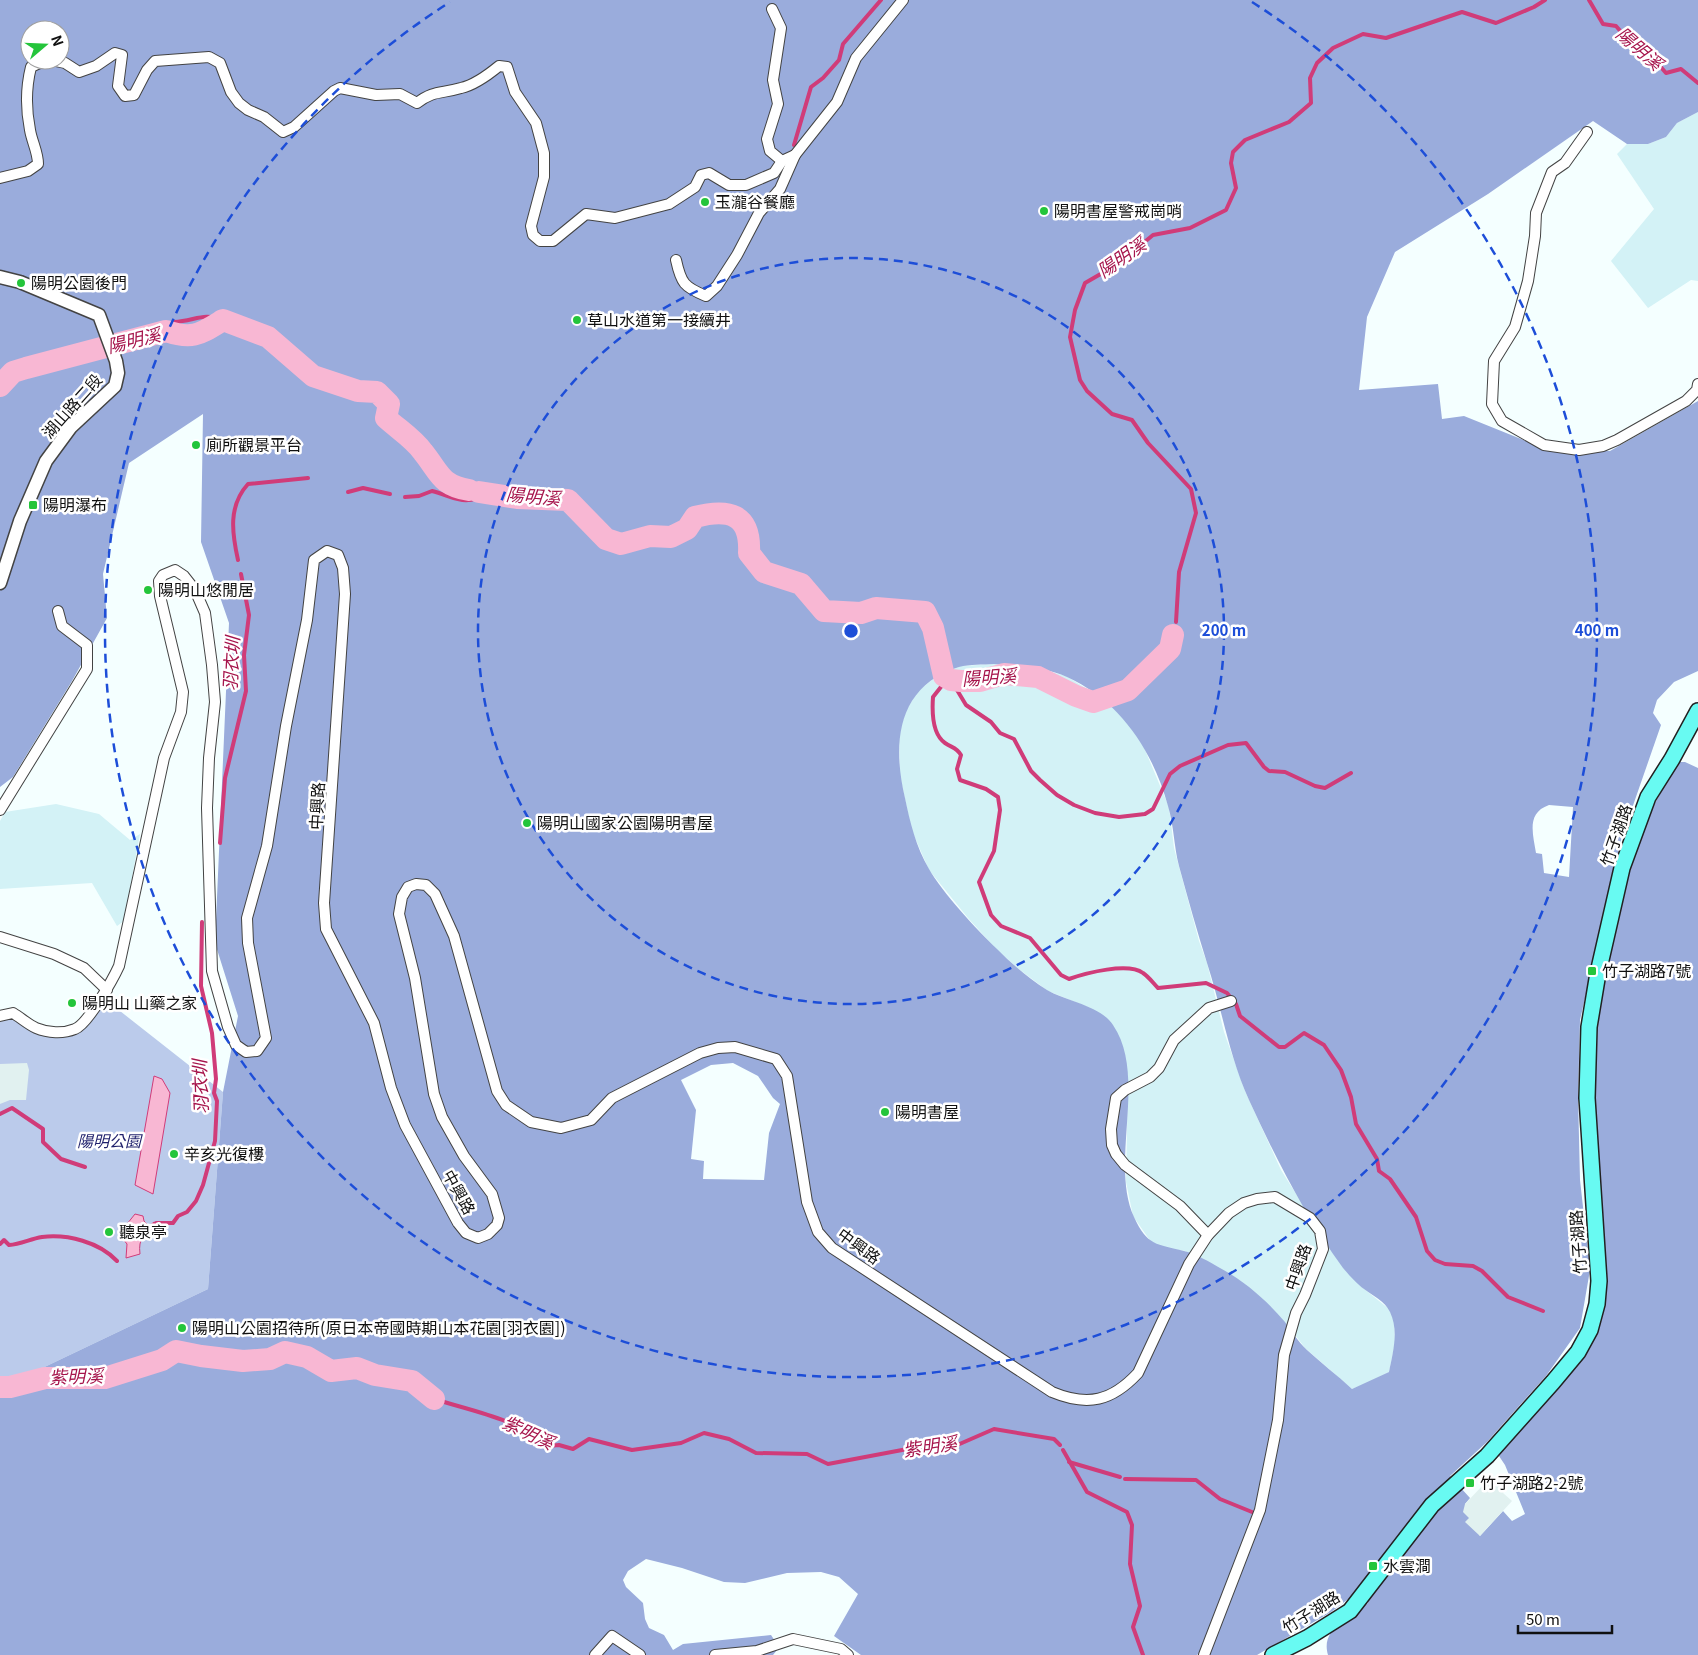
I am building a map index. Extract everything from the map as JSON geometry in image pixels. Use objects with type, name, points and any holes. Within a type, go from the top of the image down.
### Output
[{"type":"main road","name":"竹子湖路","points":[[1273,1655],[1307,1638],[1350,1611],[1432,1505],[1493,1448],[1578,1352],[1590,1330],[1597,1304],[1598,1281],[1587,1098],[1589,1027],[1622,868],[1648,797],[1672,759],[1698,711]]},
{"type":"street","points":[[676,260],[680,277],[688,288],[706,296],[717,286],[737,255],[759,213],[780,188],[796,155],[837,102],[856,58],[903,0]]},
{"type":"street","points":[[772,9],[781,28],[773,80],[778,104],[767,139],[770,151],[782,162]]},
{"type":"street","points":[[70,66],[79,72],[96,66],[116,53],[122,55],[118,86],[125,96],[130,97],[134,95],[147,70],[156,61],[210,57],[220,63],[232,92],[239,103],[264,117],[283,132],[294,127],[334,90],[340,88],[376,95],[400,94],[417,103],[428,94],[462,88],[485,77],[499,66],[507,67],[515,92],[536,123],[544,153],[544,177],[531,226],[533,235],[540,241],[553,241],[586,214],[615,218],[669,204],[695,187],[701,175],[710,173],[729,185],[746,185],[774,173],[782,162],[796,155]]},
{"type":"street","points":[[0,178],[28,171],[38,164],[38,155],[30,130],[27,85],[30,70]]},
{"type":"street","points":[[1587,132],[1564,163],[1552,172],[1536,214],[1535,236],[1528,281],[1515,327],[1494,361],[1492,404],[1502,422],[1544,445],[1579,450],[1603,446],[1617,440],[1686,401],[1697,390],[1698,384]]},
{"type":"street","name":"湖山路二段","points":[[0,277],[20,282],[99,315],[116,361],[118,372],[115,386],[71,427],[46,461],[20,521],[0,583]]},
{"type":"street","name":"中興路","points":[[0,1016],[13,1013],[35,1028],[49,1031],[60,1032],[77,1028],[107,990],[119,966],[164,758],[181,712],[183,692],[160,596],[159,581],[163,574],[175,570],[184,576],[196,590],[205,613],[212,665],[215,702],[209,758],[207,808],[212,971],[228,1027],[236,1045],[246,1052],[257,1051],[266,1038],[248,943],[247,918],[267,846],[286,726],[307,620],[314,560],[327,551],[338,556],[343,568],[345,594],[324,903],[326,929],[374,1023],[391,1088],[405,1125],[458,1224],[466,1234],[478,1238],[488,1234],[497,1224],[499,1218],[492,1194],[464,1156],[442,1117],[434,1094],[416,978],[399,914],[402,897],[408,887],[416,884],[426,885],[435,894],[454,936],[497,1091],[506,1105],[531,1122],[562,1128],[590,1120],[612,1098],[676,1067],[700,1053],[718,1048],[745,1048],[776,1058],[787,1076],[807,1202],[818,1232],[832,1248],[1052,1392],[1067,1398],[1094,1400],[1107,1398],[1125,1387],[1138,1373],[1189,1264],[1208,1235],[1229,1212],[1257,1198],[1275,1197],[1310,1218],[1320,1231],[1323,1249],[1296,1313],[1284,1355],[1278,1420],[1260,1510],[1204,1655]]},
{"type":"street","points":[[0,810],[87,669],[87,645],[62,626],[58,611]]},
{"type":"street","points":[[0,937],[54,954],[84,968],[107,990]]},
{"type":"street","points":[[1208,1235],[1180,1206],[1125,1165],[1112,1145],[1111,1130],[1116,1098],[1125,1090],[1150,1077],[1159,1068],[1174,1040],[1209,1008],[1231,1001]]},
{"type":"street","points":[[595,1655],[612,1636],[640,1655]]},
{"type":"street","points":[[715,1655],[757,1650],[794,1638],[840,1649],[848,1655]]},
{"type":"shaded area","points":[[0,0],[1698,0],[1698,112],[1677,123],[1666,137],[1648,144],[1627,144],[1593,121],[1488,194],[1395,252],[1367,317],[1359,390],[1438,384],[1442,419],[1464,416],[1548,450],[1610,451],[1698,401],[1698,671],[1674,682],[1657,700],[1653,713],[1661,725],[1621,840],[1580,1020],[1578,1096],[1580,1180],[1590,1270],[1580,1328],[1546,1376],[1487,1442],[1450,1476],[1470,1498],[1465,1504],[1465,1508],[1480,1536],[1503,1511],[1512,1521],[1525,1514],[1505,1465],[1497,1453],[1577,1365],[1591,1343],[1596,1030],[1621,894],[1646,819],[1678,762],[1685,762],[1698,768],[1698,1655],[1328,1655],[1328,1638],[1332,1631],[1345,1618],[1368,1603],[1369,1592],[1355,1594],[1331,1612],[1257,1655],[1207,1655],[1202,1650],[1197,1655],[861,1655],[834,1636],[858,1594],[839,1577],[821,1572],[787,1573],[745,1583],[724,1582],[682,1568],[646,1559],[628,1571],[623,1580],[626,1587],[643,1603],[645,1619],[649,1628],[664,1635],[673,1650],[683,1644],[771,1635],[777,1650],[773,1655],[0,1655],[0,1384],[34,1372],[208,1289],[223,1092],[238,1016],[215,943],[229,623],[201,542],[203,414],[129,463],[103,574],[107,618],[72,681],[13,777],[0,787]],"holes":[[[994,664],[1050,671],[1086,687],[1118,714],[1143,747],[1162,786],[1168,806],[1179,866],[1242,1083],[1259,1122],[1316,1228],[1345,1271],[1361,1287],[1388,1308],[1393,1319],[1395,1334],[1389,1372],[1352,1389],[1304,1347],[1278,1314],[1247,1285],[1203,1258],[1189,1252],[1160,1245],[1148,1239],[1134,1217],[1127,1195],[1125,1171],[1128,1069],[1123,1046],[1113,1025],[1107,1018],[1092,1008],[1047,990],[1021,971],[970,921],[942,889],[929,869],[920,852],[914,834],[901,777],[900,737],[904,719],[911,702],[923,688],[938,676],[963,666]],[[1549,805],[1573,807],[1569,877],[1544,873],[1542,854],[1536,853],[1533,832],[1534,819],[1537,813]],[[733,1063],[758,1076],[773,1098],[780,1104],[769,1133],[764,1180],[703,1179],[704,1161],[691,1159],[696,1110],[681,1080],[711,1065]]]},
{"type":"shaded area","points":[[1698,112],[1698,281],[1691,280],[1648,308],[1611,261],[1654,209],[1617,154],[1627,144],[1648,144],[1666,137],[1677,123]]},
{"type":"shaded area","points":[[994,664],[1029,666],[1066,676],[1099,696],[1121,715],[1140,738],[1169,807],[1174,848],[1199,941],[1207,963],[1224,1032],[1245,1091],[1281,1170],[1330,1248],[1344,1269],[1363,1288],[1389,1309],[1394,1320],[1395,1343],[1389,1372],[1352,1389],[1305,1348],[1286,1323],[1185,1251],[1165,1248],[1151,1242],[1133,1216],[1126,1182],[1128,1075],[1090,1008],[1048,991],[1020,970],[996,949],[929,870],[912,831],[900,776],[899,734],[906,711],[917,692],[937,676],[961,666]]},
{"type":"shaded area","points":[[56,804],[99,814],[130,840],[140,834],[124,921],[117,926],[92,883],[0,889],[0,821],[5,812]]},
{"type":"shaded area","points":[[27,1063],[29,1070],[26,1100],[10,1100],[0,1104],[0,1064]]},
{"type":"shaded area","points":[[154,1076],[162,1079],[170,1093],[153,1194],[135,1185]]},
{"type":"shaded area","points":[[135,1214],[143,1216],[144,1221],[149,1226],[154,1222],[157,1227],[141,1240],[140,1254],[126,1258],[127,1244],[119,1234]]},
{"type":"shaded area","points":[[1503,1476],[1506,1479],[1501,1485],[1506,1490],[1503,1493],[1512,1501],[1480,1536],[1465,1522],[1469,1518],[1463,1512],[1465,1504],[1486,1482],[1492,1488],[1496,1486],[1494,1481]]},
{"type":"green space","name":"陽明公園","points":[[106,1000],[223,1092],[208,1289],[34,1372],[0,1384],[0,1022],[6,1020],[23,1021],[67,1036]]},
{"type":"waterway","points":[[794,145],[811,87],[823,78],[839,60],[843,44],[881,0]]},
{"type":"waterway","name":"陽明溪","points":[[1176,622],[1179,572],[1196,513],[1191,489],[1148,443],[1132,420],[1112,414],[1087,391],[1080,380],[1070,337],[1075,310],[1085,283],[1118,264],[1153,235],[1190,228],[1226,210],[1236,188],[1231,163],[1233,152],[1245,140],[1289,122],[1311,103],[1310,78],[1317,63],[1333,48],[1363,34],[1386,38],[1462,12],[1496,23],[1534,7],[1545,0]]},
{"type":"waterway","name":"陽明溪","points":[[1589,0],[1603,24],[1616,26],[1629,41],[1653,58],[1666,73],[1681,69],[1698,83]]},
{"type":"waterway","points":[[166,331],[174,322],[204,317],[223,320]]},
{"type":"waterway","name":"陽明溪","points":[[0,386],[13,372],[26,368],[166,331],[183,335],[196,334],[223,320],[268,337],[313,376],[358,391],[377,392],[389,404],[386,418],[415,443],[446,481],[459,488],[469,490]]},
{"type":"waterway","name":"羽衣圳","points":[[238,560],[233,530],[234,511],[237,501],[248,484],[308,478]]},
{"type":"waterway","name":"羽衣圳","points":[[348,492],[363,488],[390,494]]},
{"type":"waterway","name":"羽衣圳","points":[[405,497],[419,496],[432,491],[460,500],[466,500],[481,497],[489,492]]},
{"type":"waterway","name":"陽明溪","points":[[479,492],[517,498],[568,500],[606,539],[621,544],[650,536],[671,537],[687,529],[695,517],[707,514],[728,514],[736,517],[742,522],[746,530],[749,540],[749,553],[764,572],[801,584],[824,611],[861,613],[876,608],[925,612],[933,628],[944,676],[951,680],[980,681],[1004,674],[1038,677],[1076,696],[1093,702],[1128,690],[1170,649],[1173,635]]},
{"type":"waterway","name":"羽衣圳","points":[[220,843],[225,778],[246,691],[244,655],[249,615],[241,574]]},
{"type":"waterway","points":[[948,678],[933,697],[935,728],[941,739],[956,749],[961,755],[957,769],[960,780],[986,789],[998,797],[1000,810],[994,851],[979,882],[991,915],[1001,926],[1030,938],[1061,975],[1069,979],[1117,968],[1128,968],[1143,973],[1158,988],[1206,983],[1227,993],[1236,1004],[1240,1016],[1279,1047],[1285,1047],[1304,1033],[1324,1045],[1341,1070],[1351,1097],[1356,1124],[1377,1159],[1379,1171],[1390,1179],[1416,1217],[1427,1251],[1435,1260],[1445,1264],[1473,1266],[1482,1271],[1508,1297],[1543,1311]]},
{"type":"waterway","points":[[951,680],[966,705],[991,722],[1000,733],[1014,739],[1031,771],[1040,780],[1057,795],[1074,805],[1095,813],[1119,817],[1145,814],[1153,809],[1170,774],[1180,766],[1228,745],[1246,743],[1269,771],[1285,772],[1315,786],[1325,788],[1351,773]]},
{"type":"waterway","name":"羽衣圳","points":[[153,1226],[156,1223],[173,1223],[178,1216],[187,1212],[196,1201],[203,1185],[215,1141],[217,1101],[214,1093],[216,1079],[212,1033],[201,986],[202,922]]},
{"type":"waterway","points":[[0,1114],[12,1108],[43,1129],[43,1142],[61,1159],[85,1167]]},
{"type":"waterway","points":[[0,1244],[4,1240],[9,1245],[42,1237],[72,1238],[92,1244],[110,1254],[117,1261]]},
{"type":"waterway","name":"紫明溪","points":[[0,1387],[10,1387],[45,1378],[105,1378],[162,1360],[176,1351],[243,1361],[270,1359],[285,1352],[307,1357],[331,1371],[357,1368],[375,1375],[412,1381],[434,1399]]},
{"type":"waterway","name":"紫明溪","points":[[434,1399],[509,1422],[548,1446],[559,1445],[573,1449],[589,1439],[632,1450],[681,1443],[704,1433],[729,1439],[756,1453],[807,1454],[828,1464],[918,1447],[955,1446],[994,1429],[1054,1439],[1060,1445]]},
{"type":"waterway","name":"紫明溪","points":[[1063,1450],[1087,1492],[1127,1512],[1132,1525],[1130,1564],[1140,1606],[1133,1627],[1143,1655]]},
{"type":"waterway","points":[[1069,1462],[1120,1477]]},
{"type":"waterway","points":[[1125,1479],[1196,1480],[1220,1499],[1252,1512]]},
{"type":"place","name":"玉瀧谷餐廳","points":[[705,202]]},
{"type":"place","name":"陽明書屋警戒崗哨","points":[[1044,211]]},
{"type":"place","name":"陽明公園後門","points":[[21,283]]},
{"type":"place","name":"草山水道第一接續井","points":[[577,320]]},
{"type":"place","name":"廁所觀景平台","points":[[196,445]]},
{"type":"place","name":"陽明瀑布","points":[[33,505]]},
{"type":"place","name":"陽明山悠閒居","points":[[148,590]]},
{"type":"place","name":"陽明山國家公園陽明書屋","points":[[527,823]]},
{"type":"place","name":"竹子湖路7號","points":[[1592,971]]},
{"type":"place","name":"陽明山 山藥之家","points":[[72,1003]]},
{"type":"place","name":"陽明書屋","points":[[885,1112]]},
{"type":"place","name":"辛亥光復樓","points":[[174,1154]]},
{"type":"place","name":"聽泉亭","points":[[109,1232]]},
{"type":"place","name":"陽明山公園招待所(原日本帝國時期山本花園[羽衣園])","points":[[182,1328]]},
{"type":"place","name":"竹子湖路2-2號","points":[[1470,1483]]},
{"type":"place","name":"水雲澗","points":[[1373,1566]]}]
